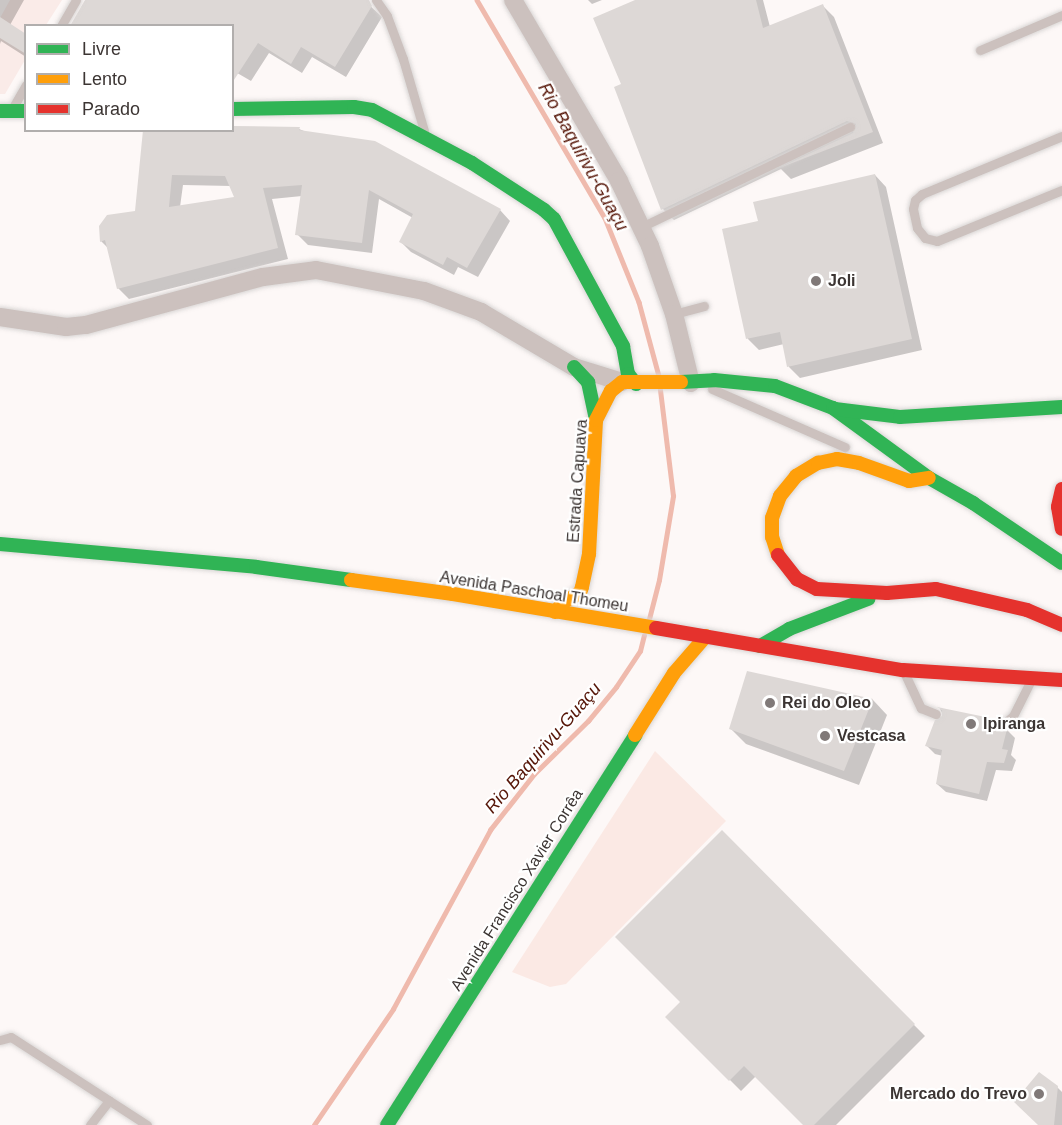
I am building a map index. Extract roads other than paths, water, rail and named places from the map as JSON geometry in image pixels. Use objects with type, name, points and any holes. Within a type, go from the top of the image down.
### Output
[{"type":"main road","points":[[234,109],[354,107],[389,117],[490,174],[544,210],[554,219],[622,346],[628,374],[633,383],[714,380],[775,386],[833,408],[900,417],[1062,407]]},
{"type":"main road","points":[[574,367],[588,382],[596,420]]},
{"type":"main road","name":"Estrada Capuava","points":[[555,612],[565,601],[580,593],[589,554],[596,420],[611,392],[633,383]]},
{"type":"main road","points":[[833,408],[929,478],[973,503],[1062,563]]},
{"type":"main road","points":[[929,478],[909,481],[859,463],[837,459],[818,463],[796,476],[780,496],[772,518],[772,537],[779,559],[796,579],[817,589],[887,593],[936,589],[966,594],[1027,610],[1062,626]]},
{"type":"main road","points":[[1062,489],[1058,507],[1062,529]]},
{"type":"main road","name":"Avenida Paschoal Thomeu","points":[[0,544],[256,567],[453,594],[903,670],[946,674],[1033,676],[1062,680]]},
{"type":"main road","name":"Estrada Capuava","points":[[589,554],[593,566],[596,600],[617,623]]},
{"type":"main road","points":[[760,646],[789,629],[824,614],[887,593]]},
{"type":"main road","name":"Avenida Francisco Xavier Corrêa","points":[[674,673],[679,652],[680,632]]},
{"type":"main road","name":"Avenida Francisco Xavier Corrêa","points":[[387,1125],[674,673],[706,636]]},
{"type":"street","points":[[513,0],[619,181],[641,227],[674,314],[695,382]]},
{"type":"street","points":[[0,317],[66,327],[86,325],[263,277],[316,270],[424,291],[481,312],[574,367],[633,383]]},
{"type":"lane","points":[[62,24],[76,0]]},
{"type":"lane","points":[[376,0],[387,16],[403,59],[425,136]]},
{"type":"lane","points":[[980,50],[1062,15]]},
{"type":"lane","points":[[12,111],[24,89]]},
{"type":"lane","points":[[641,227],[850,127]]},
{"type":"lane","points":[[1062,136],[922,194],[915,200],[913,209],[921,233],[925,238],[937,241],[1062,190]]},
{"type":"lane","points":[[674,314],[704,306]]},
{"type":"lane","points":[[695,382],[860,454],[929,478]]},
{"type":"lane","points":[[903,670],[921,708],[936,714]]},
{"type":"lane","points":[[1006,722],[1013,716],[1033,676]]},
{"type":"lane","points":[[0,1040],[11,1036],[147,1125]]},
{"type":"lane","points":[[90,1125],[108,1101]]},
{"type":"waterway","name":"Rio Baquirivu-Guaçu","points":[[477,0],[605,218],[639,302],[659,376]]},
{"type":"waterway","name":"Rio Baquirivu-Guaçu","points":[[649,619],[659,580],[673,496],[660,390]]},
{"type":"waterway","name":"Rio Baquirivu-Guaçu","points":[[314,1125],[393,1009],[490,830],[534,774],[588,721],[616,687],[640,651],[644,635]]},
{"type":"place","name":"Joli","points":[[816,281]]},
{"type":"place","name":"Rei do Oleo","points":[[770,703]]},
{"type":"place","name":"Ipiranga","points":[[971,724]]},
{"type":"place","name":"Vestcasa","points":[[825,736]]},
{"type":"place","name":"Mercado do Trevo","points":[[1039,1094]]}]
